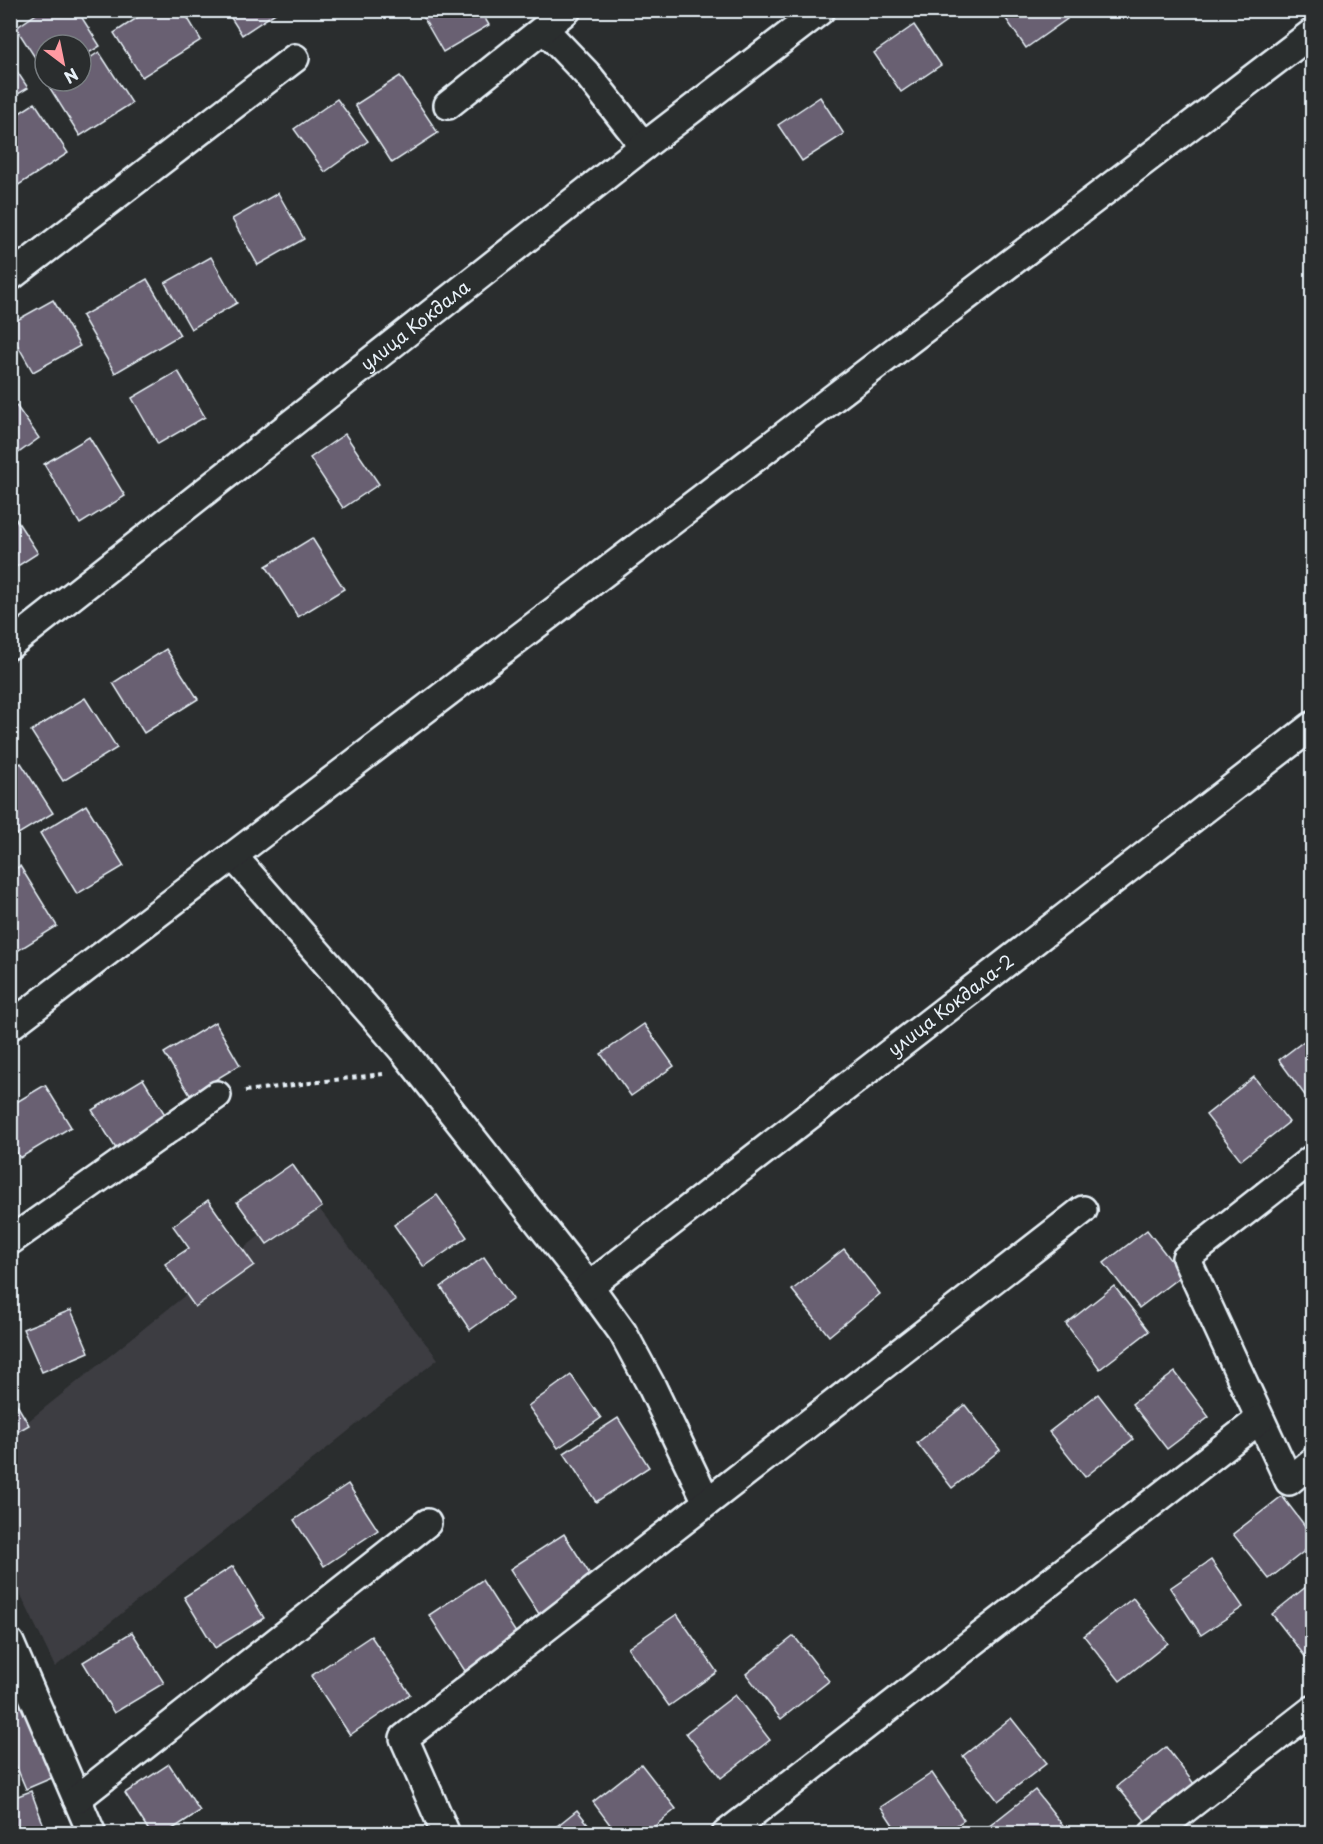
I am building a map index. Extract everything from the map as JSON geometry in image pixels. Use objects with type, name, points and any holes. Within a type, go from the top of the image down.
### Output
[{"type":"street","points":[[448,105],[567,10]]},
{"type":"street","name":"улица Кокдала","points":[[10,645],[821,10]]},
{"type":"street","points":[[544,29],[588,75],[644,147]]},
{"type":"street","points":[[10,1026],[1312,33]]},
{"type":"street","points":[[10,277],[295,57]]},
{"type":"street","name":"улица Кокдала-2","points":[[589,1286],[1312,726]]},
{"type":"street","points":[[234,857],[419,1070],[589,1286],[623,1333],[652,1387],[707,1502]]},
{"type":"street","points":[[10,1241],[217,1095]]},
{"type":"street","points":[[1312,1160],[1186,1258],[1289,1481],[1312,1462]]},
{"type":"street","points":[[446,1833],[404,1738],[1083,1210]]},
{"type":"street","points":[[726,1833],[1260,1419]]},
{"type":"street","points":[[77,1799],[427,1523]]},
{"type":"street","points":[[10,1643],[92,1833]]},
{"type":"street","points":[[1153,1833],[1312,1710]]},
{"type":"path","points":[[217,1095],[419,1070]]},
{"type":"shaded area","points":[[309,1196],[438,1359],[55,1667],[11,1574],[11,1435]]},
{"type":"building","points":[[42,10],[77,10],[92,33],[33,33],[33,54],[16,28]]},
{"type":"building","points":[[149,10],[183,10],[201,40],[142,77],[114,33]]},
{"type":"building","points":[[226,10],[280,10],[242,35]]},
{"type":"building","points":[[419,10],[480,10],[489,25],[443,52]]},
{"type":"building","points":[[1000,10],[1061,10],[1067,19],[1026,48]]},
{"type":"building","points":[[914,25],[941,65],[901,92],[874,53]]},
{"type":"building","points":[[93,35],[100,46],[93,50]]},
{"type":"building","points":[[99,52],[132,103],[80,136],[53,93],[93,93],[93,56]]},
{"type":"building","points":[[10,61],[28,88],[10,99]]},
{"type":"building","points":[[400,76],[438,133],[392,163],[355,105]]},
{"type":"building","points":[[820,97],[844,134],[802,161],[778,125]]},
{"type":"building","points":[[337,99],[368,141],[325,172],[294,129]]},
{"type":"building","points":[[35,103],[68,153],[17,186],[10,176],[10,119]]},
{"type":"building","points":[[278,193],[304,239],[258,265],[232,219]]},
{"type":"building","points":[[211,257],[237,303],[191,329],[165,283]]},
{"type":"building","points":[[147,279],[180,335],[115,373],[82,316]]},
{"type":"building","points":[[53,300],[80,346],[33,372],[10,332],[10,324]]},
{"type":"building","points":[[178,371],[205,417],[158,444],[132,398]]},
{"type":"building","points":[[10,397],[39,438],[10,459]]},
{"type":"building","points":[[345,434],[379,484],[343,508],[310,458]]},
{"type":"building","points":[[89,437],[125,496],[80,524],[44,464]]},
{"type":"building","points":[[10,510],[38,553],[10,571]]},
{"type":"building","points":[[312,538],[344,589],[298,617],[266,566]]},
{"type":"building","points":[[166,649],[198,699],[144,733],[113,683]]},
{"type":"building","points":[[85,698],[117,748],[63,781],[31,731]]},
{"type":"building","points":[[21,763],[53,813],[10,839],[10,769]]},
{"type":"building","points":[[86,805],[124,866],[77,894],[40,833]]},
{"type":"building","points":[[20,866],[57,926],[11,955],[10,872]]},
{"type":"building","points":[[215,1022],[240,1065],[190,1095],[164,1053]]},
{"type":"building","points":[[644,1024],[674,1066],[631,1096],[601,1054]]},
{"type":"building","points":[[1312,1035],[1312,1105],[1279,1060]]},
{"type":"building","points":[[1254,1077],[1289,1122],[1241,1160],[1206,1115]]},
{"type":"building","points":[[143,1079],[169,1121],[118,1152],[92,1110]]},
{"type":"building","points":[[45,1085],[71,1127],[20,1158],[10,1141],[10,1106]]},
{"type":"building","points":[[292,1164],[322,1207],[267,1244],[237,1202]]},
{"type":"building","points":[[437,1195],[467,1237],[424,1267],[394,1225]]},
{"type":"building","points":[[208,1200],[254,1265],[195,1307],[165,1264],[189,1248],[173,1226]]},
{"type":"building","points":[[1147,1230],[1182,1275],[1139,1308],[1104,1263]]},
{"type":"building","points":[[844,1249],[880,1294],[829,1336],[792,1290]]},
{"type":"building","points":[[484,1257],[513,1299],[470,1330],[441,1287]]},
{"type":"building","points":[[1114,1286],[1149,1331],[1100,1369],[1066,1324]]},
{"type":"building","points":[[71,1310],[89,1352],[42,1372],[23,1329]]},
{"type":"building","points":[[1175,1372],[1209,1417],[1167,1449],[1132,1404]]},
{"type":"building","points":[[571,1375],[601,1418],[558,1448],[528,1406]]},
{"type":"building","points":[[10,1393],[29,1425],[10,1436]]},
{"type":"building","points":[[1098,1394],[1133,1439],[1085,1477],[1049,1432]]},
{"type":"building","points":[[965,1405],[1000,1450],[952,1488],[917,1443]]},
{"type":"building","points":[[618,1418],[649,1467],[596,1502],[564,1453]]},
{"type":"building","points":[[348,1484],[378,1530],[324,1566],[294,1520]]},
{"type":"building","points":[[1282,1496],[1312,1535],[1312,1545],[1269,1579],[1233,1534]]},
{"type":"building","points":[[564,1534],[595,1582],[541,1617],[510,1569]]},
{"type":"building","points":[[1211,1560],[1243,1607],[1201,1635],[1170,1588]]},
{"type":"building","points":[[233,1566],[264,1618],[215,1648],[184,1597]]},
{"type":"building","points":[[482,1580],[518,1636],[465,1671],[429,1615]]},
{"type":"building","points":[[1312,1582],[1312,1655],[1307,1659],[1272,1614]]},
{"type":"building","points":[[1133,1598],[1168,1643],[1120,1681],[1084,1636]]},
{"type":"building","points":[[677,1614],[717,1672],[669,1706],[628,1648]]},
{"type":"building","points":[[132,1632],[164,1683],[114,1713],[83,1662]]},
{"type":"building","points":[[371,1636],[410,1694],[350,1735],[311,1676]]},
{"type":"building","points":[[794,1636],[829,1681],[781,1719],[746,1674]]},
{"type":"building","points":[[25,1690],[61,1774],[26,1789],[12,1756],[10,1757],[10,1696]]},
{"type":"building","points":[[735,1695],[770,1740],[721,1778],[686,1733]]},
{"type":"building","points":[[1011,1718],[1047,1763],[998,1801],[963,1756]]},
{"type":"building","points":[[1166,1747],[1201,1793],[1153,1830],[1117,1786]]},
{"type":"building","points":[[169,1764],[200,1811],[165,1834],[151,1834],[125,1793]]},
{"type":"building","points":[[641,1764],[676,1809],[645,1834],[617,1834],[593,1802]]},
{"type":"building","points":[[932,1773],[964,1820],[944,1834],[899,1834],[881,1807]]},
{"type":"building","points":[[1035,1790],[1070,1834],[991,1834],[987,1828]]},
{"type":"building","points":[[31,1791],[47,1834],[10,1834],[10,1799]]},
{"type":"building","points":[[577,1810],[596,1834],[547,1834]]}]
